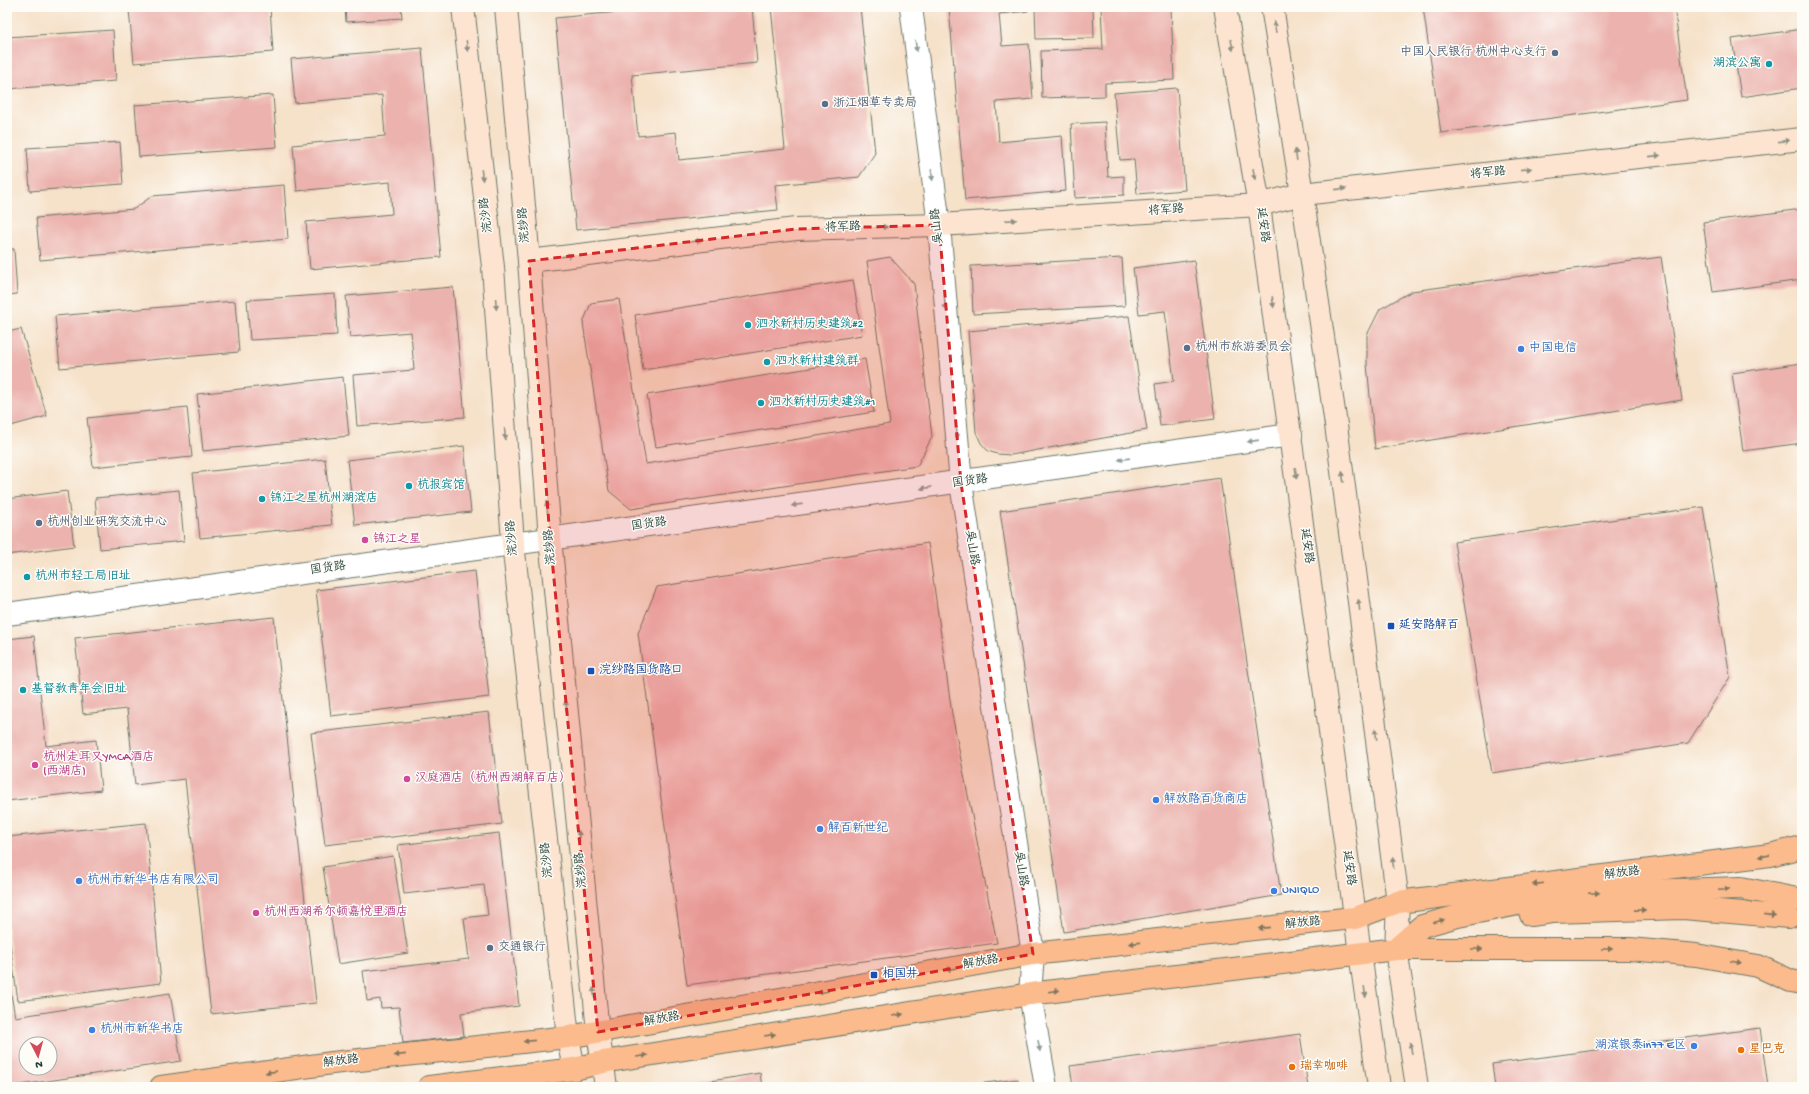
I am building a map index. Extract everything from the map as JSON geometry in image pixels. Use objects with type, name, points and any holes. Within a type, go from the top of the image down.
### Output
[{"type":"main road","name":"浣沙路","points":[[463,7],[493,267],[513,543],[568,1036],[574,1069]]},
{"type":"main road","name":"浣纱路","points":[[506,7],[529,261],[550,538],[598,1032],[606,1087]]},
{"type":"main road","name":"延安路","points":[[1225,7],[1259,205],[1379,1087]]},
{"type":"main road","points":[[1272,7],[1302,194],[1336,425],[1398,902],[1396,950],[1417,1087]]},
{"type":"main road","name":"将军路","points":[[529,261],[796,229],[938,225],[1259,205],[1302,194],[1802,139]]},
{"type":"main road","name":"解放路","points":[[161,1087],[332,1063],[598,1032],[1033,954],[1355,918],[1398,902],[1770,855],[1802,847]]},
{"type":"main road","points":[[1396,950],[1422,926],[1458,916],[1573,893],[1741,888],[1802,900]]},
{"type":"main road","points":[[1396,950],[1468,927],[1552,912],[1683,908],[1789,917]]},
{"type":"main road","points":[[429,1087],[574,1069],[603,1062],[1030,994],[1360,953],[1396,950],[1630,949],[1696,955],[1758,966],[1792,981],[1802,982]]},
{"type":"street","name":"吴山路","points":[[911,7],[938,225],[961,483],[1033,954],[1030,994],[1046,1087]]},
{"type":"street","name":"国货路","points":[[7,614],[513,543],[961,483],[1291,435]]},
{"type":"highlighted area","points":[[939,225],[961,483],[1033,954],[598,1032],[550,538],[529,261],[796,229]]},
{"type":"building","points":[[164,7],[270,7],[273,52],[134,63],[129,10]]},
{"type":"building","points":[[345,7],[401,7],[402,18],[346,22]]},
{"type":"building","name":"浙江烟草专卖局","points":[[670,7],[752,7],[757,63],[632,75],[638,136],[676,132],[679,160],[785,149],[771,7],[860,7],[875,153],[859,177],[775,185],[778,210],[576,230],[555,18]]},
{"type":"building","points":[[949,7],[1028,7],[1028,11],[999,14],[1002,46],[1029,44],[1033,99],[996,102],[999,142],[1062,136],[1066,191],[965,200]]},
{"type":"building","points":[[1035,7],[1093,7],[1094,38],[1036,39]]},
{"type":"building","points":[[1101,7],[1171,7],[1174,80],[1105,83],[1105,96],[1042,98],[1041,51],[1103,49]]},
{"type":"building","name":"中国人民银行 杭州中心支行","points":[[1423,7],[1674,7],[1687,100],[1441,133]]},
{"type":"building","name":"湖滨公寓","points":[[1802,29],[1802,88],[1741,97],[1732,39]]},
{"type":"building","points":[[113,30],[116,81],[7,89],[7,37]]},
{"type":"building","points":[[422,48],[441,257],[310,269],[306,222],[392,214],[390,182],[297,191],[293,145],[385,136],[382,95],[295,103],[291,59]]},
{"type":"building","points":[[1177,88],[1185,190],[1137,194],[1134,159],[1120,160],[1114,93]]},
{"type":"building","points":[[273,95],[277,147],[139,157],[135,105]]},
{"type":"building","points":[[1105,122],[1108,177],[1124,176],[1124,195],[1075,198],[1071,124]]},
{"type":"building","points":[[120,142],[123,184],[30,191],[27,148]]},
{"type":"building","points":[[284,185],[288,239],[40,260],[36,218],[134,209],[152,196]]},
{"type":"building","points":[[1802,209],[1802,280],[1713,292],[1703,222]]},
{"type":"building","points":[[7,249],[14,249],[17,294],[7,295]]},
{"type":"building","points":[[890,257],[914,284],[932,437],[917,466],[631,509],[609,491],[583,323],[591,303],[619,299],[646,464],[890,424],[867,261]]},
{"type":"building","name":"中国电信","points":[[1661,257],[1682,400],[1375,449],[1367,364],[1367,335],[1380,309],[1412,291]]},
{"type":"building","points":[[1122,258],[1125,306],[973,314],[971,266]]},
{"type":"building","name":"杭州市旅游委员会","points":[[1194,260],[1215,419],[1160,426],[1155,384],[1174,381],[1165,311],[1139,314],[1133,268]]},
{"type":"building","name":"泗水新村历史建筑#2","points":[[853,280],[862,335],[643,370],[635,315]]},
{"type":"building","points":[[453,287],[465,417],[357,426],[353,375],[414,370],[411,332],[350,337],[346,296]]},
{"type":"building","points":[[335,294],[337,335],[250,340],[247,300]]},
{"type":"building","points":[[235,301],[239,352],[60,368],[55,316]]},
{"type":"building","points":[[1129,316],[1147,430],[1011,455],[997,454],[988,451],[981,443],[976,432],[968,331]]},
{"type":"building","points":[[21,329],[47,416],[7,427],[7,332]]},
{"type":"building","name":"泗水新村历史建筑#1","points":[[865,359],[874,412],[656,447],[647,395]]},
{"type":"building","points":[[1802,363],[1802,443],[1743,451],[1732,373]]},
{"type":"building","points":[[343,377],[349,436],[203,451],[197,394]]},
{"type":"building","points":[[187,407],[192,457],[93,467],[87,418]]},
{"type":"building","name":"杭报宾馆","points":[[464,446],[471,512],[355,525],[347,460]]},
{"type":"building","name":"锦江之星杭州湖滨店","points":[[325,459],[332,525],[200,538],[193,473]]},
{"type":"building","name":"解放路百货商店","points":[[1220,478],[1281,895],[1064,932],[1000,511]]},
{"type":"building","points":[[179,490],[184,541],[100,549],[95,498]]},
{"type":"building","name":"杭州创业研究交流中心","points":[[67,491],[74,546],[7,555],[7,499]]},
{"type":"building","points":[[1703,507],[1730,677],[1688,743],[1492,773],[1454,542]]},
{"type":"building","name":"解百新世纪","points":[[928,543],[952,714],[997,943],[687,985],[638,633],[657,587]]},
{"type":"building","points":[[475,571],[489,697],[331,716],[316,590]]},
{"type":"building","points":[[274,617],[316,1003],[211,1014],[185,779],[135,785],[127,709],[83,714],[75,638]]},
{"type":"building","name":"基督教青年会旧址","points":[[34,636],[46,746],[96,740],[101,790],[7,801],[7,639]]},
{"type":"building","name":"汉庭酒店（杭州西湖解百店）","points":[[489,712],[502,824],[325,845],[311,733]]},
{"type":"building","name":"杭州市新华书店有限公司","points":[[146,823],[161,983],[18,1001],[7,924],[7,837]]},
{"type":"building","name":"交通银行","points":[[499,833],[519,1006],[461,1013],[464,1036],[403,1043],[399,1007],[381,1008],[380,999],[367,1001],[363,971],[469,959],[464,918],[488,915],[484,885],[404,894],[398,845]]},
{"type":"building","points":[[393,856],[408,953],[338,964],[323,867]]},
{"type":"building","name":"杭州市新华书店","points":[[7,971],[15,1017],[170,993],[181,1061],[7,1087]]},
{"type":"building","name":"湖滨银泰in77 E区","points":[[1760,1028],[1768,1087],[1495,1087],[1492,1064]]},
{"type":"building","points":[[1300,1034],[1308,1087],[1073,1087],[1070,1066]]},
{"type":"building","points":[[760,1073],[762,1087],[680,1087],[680,1086]]},
{"type":"building","points":[[1018,1079],[1019,1087],[960,1087],[960,1086]]},
{"type":"place","name":"中国人民银行 杭州中心支行","points":[[1555,53]]},
{"type":"place","name":"湖滨公寓","points":[[1769,64]]},
{"type":"place","name":"浙江烟草专卖局","points":[[825,104]]},
{"type":"place","name":"泗水新村历史建筑#2","points":[[748,325]]},
{"type":"place","name":"杭州市旅游委员会","points":[[1187,348]]},
{"type":"place","name":"中国电信","points":[[1521,349]]},
{"type":"place","name":"泗水新村建筑群","points":[[767,362]]},
{"type":"place","name":"泗水新村历史建筑#1","points":[[761,403]]},
{"type":"place","name":"杭报宾馆","points":[[409,486]]},
{"type":"place","name":"锦江之星杭州湖滨店","points":[[262,499]]},
{"type":"place","name":"杭州创业研究交流中心","points":[[39,523]]},
{"type":"place","name":"锦江之星","points":[[365,540]]},
{"type":"place","name":"杭州市轻工局旧址","points":[[27,577]]},
{"type":"place","name":"延安路解百","points":[[1391,626]]},
{"type":"place","name":"浣纱路国货路口","points":[[591,671]]},
{"type":"place","name":"基督教青年会旧址","points":[[23,690]]},
{"type":"place","name":"杭州走耳又YMCA酒店 (西湖店)","points":[[35,765]]},
{"type":"place","name":"汉庭酒店（杭州西湖解百店）","points":[[407,779]]},
{"type":"place","name":"解放路百货商店","points":[[1156,800]]},
{"type":"place","name":"解百新世纪","points":[[820,829]]},
{"type":"place","name":"杭州市新华书店有限公司","points":[[79,881]]},
{"type":"place","name":"UNIQLO","points":[[1274,891]]},
{"type":"place","name":"杭州西湖希尔顿嘉悦里酒店","points":[[256,913]]},
{"type":"place","name":"交通银行","points":[[490,948]]},
{"type":"place","name":"相国井","points":[[874,975]]},
{"type":"place","name":"杭州市新华书店","points":[[92,1030]]},
{"type":"place","name":"湖滨银泰in77 E区","points":[[1694,1046]]},
{"type":"place","name":"星巴克","points":[[1741,1050]]},
{"type":"place","name":"瑞幸咖啡","points":[[1292,1067]]}]
